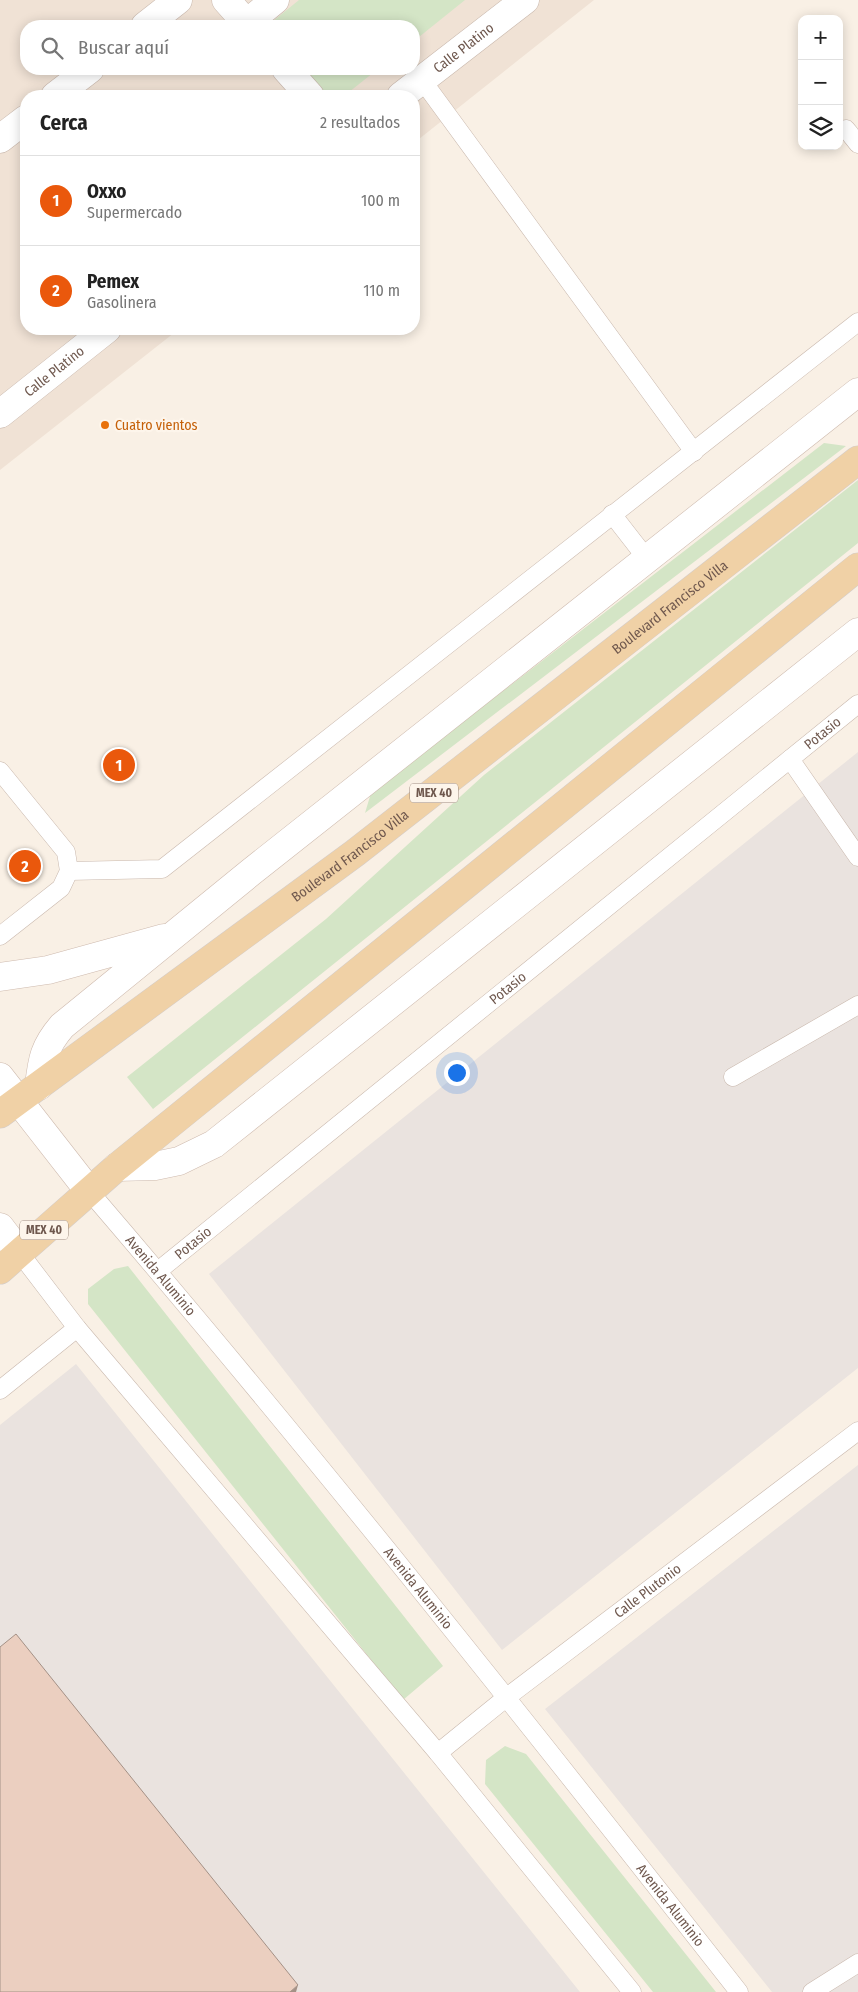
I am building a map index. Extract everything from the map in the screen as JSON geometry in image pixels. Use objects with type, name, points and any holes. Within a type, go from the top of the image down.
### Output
[{"type":"main road","name":"Boulevard Francisco Villa","points":[[19,1101],[442,787],[858,460]]},
{"type":"main road","name":"MEX 40","points":[[9,1261],[116,1166],[858,567]]},
{"type":"street","points":[[152,20],[178,0]]},
{"type":"street","points":[[226,0],[244,20]]},
{"type":"street","points":[[253,20],[275,0]]},
{"type":"street","name":"Calle Platino","points":[[412,88],[525,0]]},
{"type":"street","points":[[63,90],[82,75]]},
{"type":"street","points":[[291,75],[305,90]]},
{"type":"street","points":[[0,140],[20,124]]},
{"type":"street","name":"Calle Platino","points":[[0,414],[99,335]]},
{"type":"street","points":[[19,1101],[42,1059],[49,1041],[62,1026],[858,392]]},
{"type":"street","points":[[116,1166],[155,1166],[179,1161],[214,1144],[858,632]]},
{"type":"street","points":[[0,977],[48,970],[173,936]]},
{"type":"street","points":[[0,1077],[89,1191]]},
{"type":"street","points":[[0,1227],[9,1261]]},
{"type":"lane","points":[[420,98],[694,452]]},
{"type":"lane","points":[[846,129],[858,144]]},
{"type":"lane","points":[[69,871],[162,869],[858,322]]},
{"type":"lane","points":[[612,514],[648,559]]},
{"type":"lane","name":"Potasio","points":[[158,1271],[858,704]]},
{"type":"lane","points":[[790,759],[858,857]]},
{"type":"lane","points":[[0,771],[66,852],[69,871],[61,888],[0,936]]},
{"type":"lane","points":[[733,1077],[858,1005]]},
{"type":"lane","name":"Avenida Aluminio","points":[[89,1191],[158,1271],[507,1697],[740,1992]]},
{"type":"lane","points":[[9,1261],[77,1328],[438,1753],[632,1992]]},
{"type":"lane","points":[[0,1390],[77,1328]]},
{"type":"lane","name":"Calle Plutonio","points":[[438,1753],[507,1697],[858,1431]]},
{"type":"lane","points":[[812,1992],[858,1963]]},
{"type":"shaded area","points":[[0,0],[594,0],[420,138],[420,90],[20,90],[20,335],[171,335],[0,470]]},
{"type":"shaded area","points":[[858,752],[858,1368],[502,1650],[209,1274]]},
{"type":"shaded area","points":[[76,1364],[580,1992],[0,1992],[0,1425]]},
{"type":"shaded area","points":[[858,1465],[858,1992],[772,1992],[545,1709]]},
{"type":"green space","points":[[299,0],[465,0],[420,36],[420,20],[274,20]]},
{"type":"green space","points":[[307,75],[370,75],[352,90],[319,90]]},
{"type":"green space","points":[[824,443],[846,446],[365,813],[371,793]]},
{"type":"green space","points":[[858,480],[858,543],[153,1109],[127,1077],[326,919],[484,775]]},
{"type":"green space","points":[[128,1266],[443,1666],[403,1700],[88,1304],[88,1289],[114,1269]]},
{"type":"green space","points":[[505,1746],[526,1754],[716,1992],[653,1992],[485,1784],[486,1760]]},
{"type":"building","points":[[16,1634],[298,1985],[290,1992],[0,1992],[0,1647]]},
{"type":"place","name":"Cuatro vientos","points":[[105,425]]},
{"type":"place","name":"Oxxo","points":[[119,765]]},
{"type":"place","name":"Pemex","points":[[25,866]]}]
